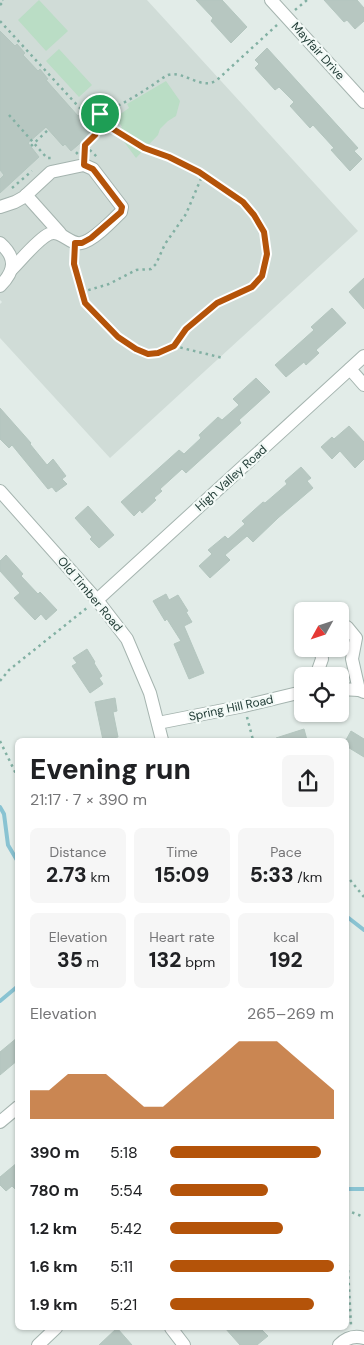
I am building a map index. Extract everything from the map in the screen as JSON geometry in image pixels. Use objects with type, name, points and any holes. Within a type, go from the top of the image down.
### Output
[{"type":"street","name":"Mayfair Drive","points":[[271,0],[364,102]]},
{"type":"street","points":[[0,207],[15,202],[26,195],[51,172],[84,165],[93,169],[122,207],[121,212],[91,238],[82,243],[75,243],[60,233],[26,195]]},
{"type":"street","points":[[0,286],[12,269],[40,241],[50,233],[60,233]]},
{"type":"street","points":[[0,243],[10,255],[12,269]]},
{"type":"street","name":"High Valley Road","points":[[97,600],[364,356]]},
{"type":"street","points":[[350,369],[364,385]]},
{"type":"street","name":"Old Timber Road","points":[[0,491],[97,600],[127,639],[150,693],[162,738]]},
{"type":"street","points":[[349,629],[356,638],[352,659],[361,691]]},
{"type":"street","name":"Spring Hill Road","points":[[158,723],[294,694]]},
{"type":"street","points":[[0,1122],[15,1110]]},
{"type":"street","points":[[38,1345],[54,1330]]},
{"type":"street","points":[[172,1330],[184,1345]]},
{"type":"street","points":[[339,1345],[345,1340],[358,1337]]},
{"type":"path","points":[[0,4],[3,0]]},
{"type":"path","points":[[84,118],[100,114],[148,89],[168,76],[177,75],[194,81],[213,83],[307,0]]},
{"type":"path","points":[[0,22],[98,126],[113,129],[144,148],[169,157],[203,174],[243,202],[254,215],[264,232],[267,254],[262,276],[252,287],[217,303],[186,329],[174,346],[158,353],[148,354],[136,349],[118,337],[85,303],[74,264],[75,243]]},
{"type":"path","points":[[84,165],[85,145],[95,135],[100,114]]},
{"type":"path","points":[[31,146],[48,130]]},
{"type":"path","points":[[11,190],[32,171]]},
{"type":"path","points":[[82,292],[109,284],[136,270],[150,269],[156,264],[165,244],[186,214],[203,174]]},
{"type":"path","points":[[174,346],[223,358]]},
{"type":"path","points":[[0,681],[10,670],[97,600]]},
{"type":"path","points":[[244,706],[252,738]]},
{"type":"path","points":[[0,741],[15,772]]},
{"type":"path","points":[[349,879],[364,897]]},
{"type":"path","points":[[349,1211],[364,1217]]},
{"type":"path","points":[[349,1258],[358,1337]]},
{"type":"shaded area","points":[[0,0],[147,0],[358,231],[110,458],[0,338],[0,304],[2,302],[0,300]]},
{"type":"green space","points":[[39,0],[68,31],[46,51],[18,20]]},
{"type":"green space","points":[[59,49],[92,85],[79,97],[46,61]]},
{"type":"green space","points":[[166,81],[180,101],[176,116],[160,129],[158,135],[136,158],[116,131],[122,127],[116,117],[129,108],[127,104]]},
{"type":"building","points":[[196,0],[222,0],[247,27],[231,43],[211,21],[213,18]]},
{"type":"building","points":[[324,0],[357,0],[364,8],[364,21],[355,29],[347,20],[344,22]]},
{"type":"building","points":[[0,31],[15,46],[17,44],[25,53],[23,55],[38,71],[40,69],[48,79],[46,80],[78,116],[80,114],[93,132],[71,151],[65,144],[63,146],[46,127],[28,143],[39,157],[0,193],[0,179],[4,175],[0,170]]},
{"type":"building","points":[[267,48],[358,148],[354,151],[362,159],[350,171],[331,150],[334,148],[313,125],[310,128],[290,106],[294,102],[279,87],[275,90],[255,68],[259,64],[255,60]]},
{"type":"building","points":[[364,278],[364,309],[349,292]]},
{"type":"building","points":[[332,308],[346,323],[316,350],[319,353],[306,365],[304,362],[286,377],[275,365],[314,330],[311,327]]},
{"type":"building","points":[[256,378],[270,392],[239,420],[241,423],[186,473],[182,469],[160,489],[162,491],[154,498],[156,500],[142,513],[140,510],[134,516],[121,502],[179,450],[184,454],[201,438],[199,435],[218,417],[222,420],[239,405],[233,399]]},
{"type":"building","points":[[0,408],[31,443],[47,465],[53,459],[66,476],[62,479],[67,484],[56,492],[52,487],[48,489],[12,445],[9,448],[0,439]]},
{"type":"building","points":[[349,426],[364,442],[364,459],[355,468],[340,451],[332,459],[321,447]]},
{"type":"building","points":[[301,467],[311,478],[307,481],[313,488],[253,542],[247,536],[225,555],[230,560],[210,578],[199,566],[212,554],[208,550],[225,536],[228,539],[245,524],[242,521],[287,484],[285,481]]},
{"type":"building","points":[[88,506],[114,535],[99,548],[75,518]]},
{"type":"building","points":[[6,555],[23,574],[21,576],[57,610],[46,620],[41,614],[35,620],[14,598],[20,593],[0,571],[0,561]]},
{"type":"building","points":[[166,594],[169,600],[178,595],[188,611],[186,612],[192,622],[184,626],[204,673],[189,679],[174,644],[181,641],[167,619],[165,621],[153,601]]},
{"type":"building","points":[[87,649],[102,676],[99,678],[103,684],[90,693],[72,666],[77,663],[73,658]]},
{"type":"building","points":[[115,698],[117,711],[113,712],[118,737],[103,738],[95,702]]},
{"type":"building","points":[[304,729],[306,738],[276,738]]},
{"type":"building","points":[[351,731],[364,739],[364,757],[349,748],[349,738],[347,738]]},
{"type":"building","points":[[15,1040],[15,1062],[0,1075],[0,1052]]},
{"type":"building","points":[[15,1164],[15,1189],[12,1186],[6,1191],[0,1185],[0,1177]]},
{"type":"building","points":[[115,1330],[119,1330],[132,1345],[99,1345]]},
{"type":"building","points":[[227,1330],[262,1330],[268,1336],[257,1345],[240,1345]]},
{"type":"waterway","points":[[0,807],[4,814],[8,845],[15,857]]},
{"type":"waterway","points":[[349,918],[364,930]]},
{"type":"waterway","points":[[0,1001],[15,988]]},
{"type":"waterway","points":[[349,1189],[364,1189]]},
{"type":"route","points":[[100,114],[98,124],[113,129],[144,148],[169,157],[199,172],[243,202],[254,215],[264,232],[267,254],[262,276],[252,287],[217,303],[186,329],[174,346],[158,353],[148,354],[136,349],[118,337],[96,315],[85,303],[74,264],[75,243],[82,243],[91,238],[121,212],[122,207],[93,169],[90,166],[84,165],[85,145],[95,135],[98,128],[88,117],[100,114]]}]
